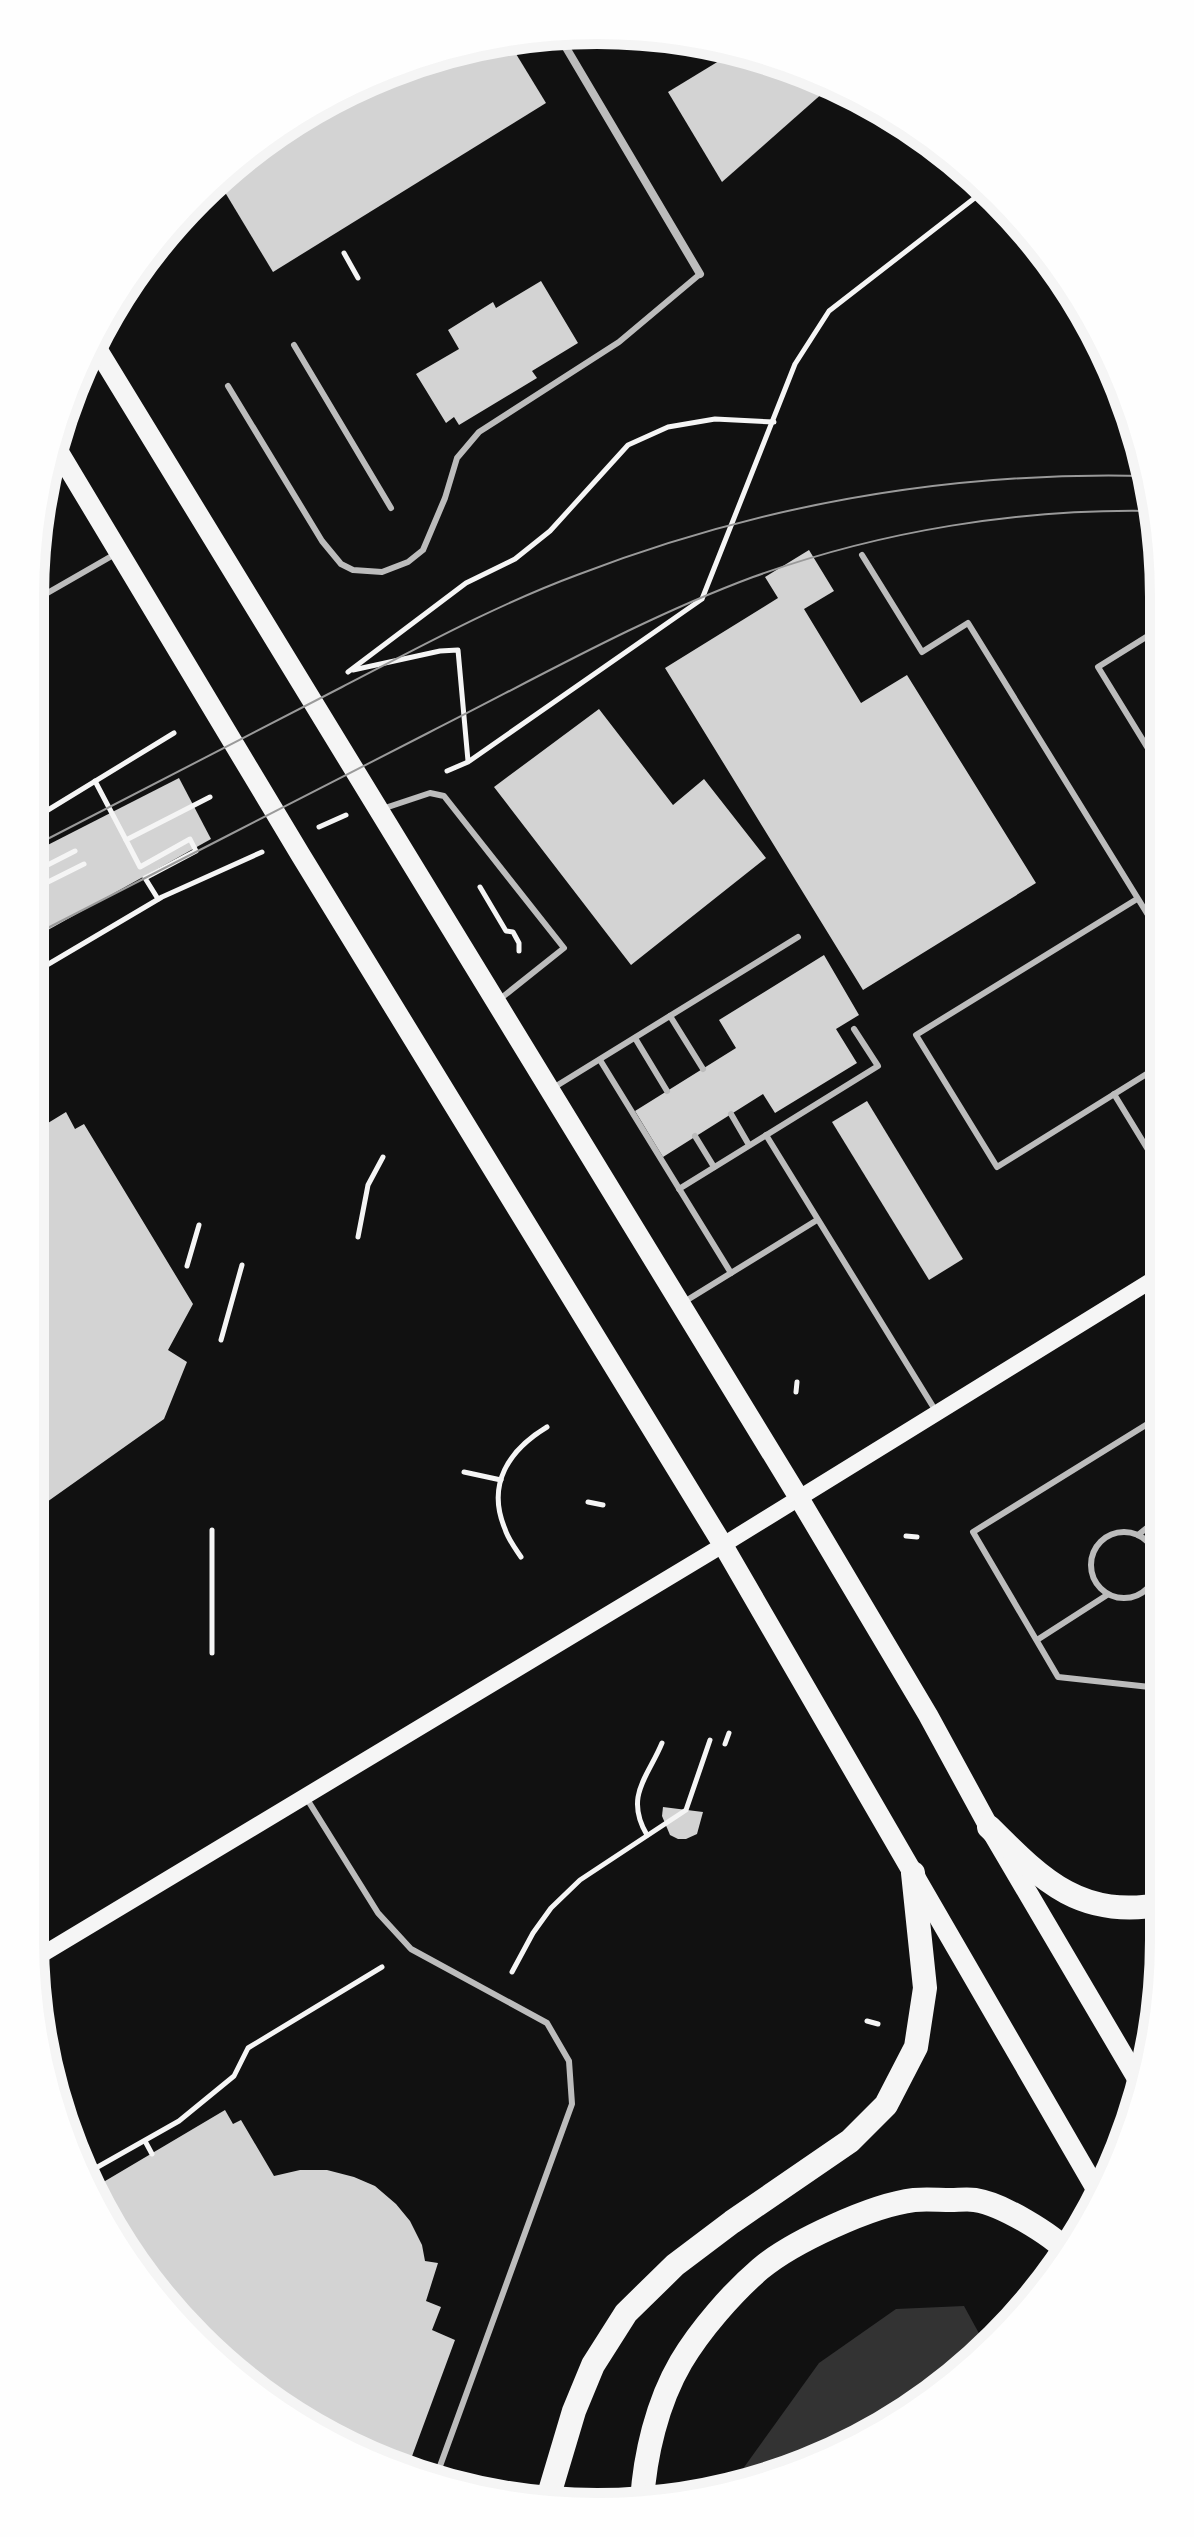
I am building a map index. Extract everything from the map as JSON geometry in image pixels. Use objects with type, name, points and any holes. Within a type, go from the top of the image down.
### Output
[{"type":"highway","points":[[989,1827],[1028,1866],[1062,1892],[1094,1904],[1124,1908],[1150,1905]]},
{"type":"highway","points":[[550,2491],[574,2411],[593,2365],[626,2313],[675,2265],[850,2141],[886,2105],[916,2047],[925,1988],[913,1873]]},
{"type":"highway","points":[[643,2491],[644,2470],[659,2412],[681,2362],[723,2306],[761,2268],[809,2239],[864,2214],[913,2200],[976,2200],[1014,2215],[1060,2243]]},
{"type":"main road","points":[[100,354],[799,1498],[1133,2072]]},
{"type":"main road","points":[[62,458],[723,1545],[1093,2184]]},
{"type":"main road","points":[[44,1953],[723,1545],[1150,1281]]},
{"type":"street","points":[[564,45],[700,274]]},
{"type":"lane","points":[[228,386],[322,541],[341,564],[353,570],[382,572],[408,562],[423,550],[445,498],[457,458],[479,432],[619,342],[700,274]]},
{"type":"lane","points":[[294,345],[391,508]]},
{"type":"lane","points":[[44,595],[119,552]]},
{"type":"lane","points":[[862,555],[922,652],[968,623],[1150,919]]},
{"type":"lane","points":[[1150,635],[1098,667],[1150,752]]},
{"type":"lane","points":[[378,810],[430,793],[444,796],[564,948],[497,1002]]},
{"type":"lane","points":[[1137,899],[916,1035],[997,1167],[1150,1072]]},
{"type":"lane","points":[[550,1090],[798,937]]},
{"type":"lane","points":[[670,1016],[703,1069]]},
{"type":"lane","points":[[679,1189],[878,1066],[854,1029]]},
{"type":"lane","points":[[635,1038],[667,1091]]},
{"type":"lane","points":[[600,1060],[731,1273]]},
{"type":"lane","points":[[1114,1094],[1150,1153]]},
{"type":"lane","points":[[731,1114],[749,1145]]},
{"type":"lane","points":[[766,1135],[937,1413]]},
{"type":"lane","points":[[695,1136],[714,1167]]},
{"type":"lane","points":[[681,1304],[817,1220]]},
{"type":"lane","points":[[1150,1422],[973,1532],[1058,1677],[1150,1687]]},
{"type":"lane","points":[[1138,1535],[1150,1525]]},
{"type":"lane","points":[[1150,1546],[1138,1535],[1114,1533],[1096,1547],[1091,1557],[1091,1569],[1094,1580],[1107,1595],[1117,1598],[1136,1597],[1150,1586]]},
{"type":"lane","points":[[1037,1640],[1107,1595]]},
{"type":"lane","points":[[305,1796],[378,1913],[411,1949],[547,2023],[569,2061],[572,2104],[439,2470]]},
{"type":"path","points":[[774,422],[715,419],[668,427],[628,445],[550,531],[515,559],[466,583],[348,672],[440,651],[458,650],[468,762],[702,599],[774,422],[795,364],[829,311],[977,196]]},
{"type":"path","points":[[344,253],[358,278]]},
{"type":"path","points":[[44,812],[174,733]]},
{"type":"path","points":[[44,967],[160,898],[145,878],[196,851],[190,839],[140,867],[95,781]]},
{"type":"path","points":[[126,840],[210,797]]},
{"type":"path","points":[[44,867],[75,851]]},
{"type":"path","points":[[44,884],[84,864]]},
{"type":"path","points":[[358,1237],[368,1185],[383,1157]]},
{"type":"path","points":[[187,1266],[199,1225]]},
{"type":"path","points":[[221,1340],[242,1265]]},
{"type":"path","points":[[796,1392],[797,1382]]},
{"type":"path","points":[[521,1557],[505,1531],[500,1513],[501,1480],[510,1457],[525,1441],[547,1427]]},
{"type":"path","points":[[464,1472],[501,1480]]},
{"type":"path","points":[[588,1502],[603,1505]]},
{"type":"path","points":[[212,1530],[212,1653]]},
{"type":"path","points":[[906,1536],[917,1537]]},
{"type":"path","points":[[725,1744],[729,1733]]},
{"type":"path","points":[[512,1972],[551,1908],[580,1880],[686,1810],[710,1740]]},
{"type":"path","points":[[647,1835],[640,1824],[638,1794],[643,1777],[662,1743]]},
{"type":"path","points":[[94,2169],[179,2121],[234,2076],[248,2048],[382,1967]]},
{"type":"path","points":[[867,2021],[878,2024]]},
{"type":"path","points":[[145,2141],[152,2154]]},
{"type":"shaded area","points":[[964,2306],[981,2337],[934,2379],[874,2419],[809,2451],[739,2474],[819,2363],[896,2309]]},
{"type":"building","points":[[514,51],[546,103],[273,272],[223,189],[232,181],[290,137],[352,101],[419,73]]},
{"type":"building","points":[[722,59],[775,73],[823,93],[722,182],[668,92]]},
{"type":"building","points":[[541,281],[578,343],[532,371],[537,378],[459,425],[454,417],[446,423],[416,374],[459,349],[448,330],[493,302],[496,308]]},
{"type":"building","points":[[809,550],[834,591],[804,609],[861,703],[907,675],[1036,883],[863,990],[665,668],[778,598],[765,577]]},
{"type":"building","points":[[599,709],[673,805],[704,779],[766,858],[631,965],[494,787]]},
{"type":"building","points":[[179,778],[211,839],[44,932],[44,847]]},
{"type":"building","points":[[824,955],[859,1015],[836,1029],[857,1063],[775,1113],[763,1094],[663,1157],[635,1111],[736,1048],[719,1020]]},
{"type":"building","points":[[867,1101],[963,1259],[929,1280],[832,1122]]},
{"type":"building","points":[[66,1112],[75,1129],[84,1124],[193,1304],[168,1350],[187,1362],[164,1419],[44,1504],[44,1125]]},
{"type":"building","points":[[663,1807],[703,1812],[697,1834],[686,1839],[670,1835],[662,1816]]},
{"type":"building","points":[[225,2110],[233,2124],[241,2120],[274,2176],[300,2170],[327,2170],[375,2186],[396,2204],[410,2221],[422,2245],[425,2261],[438,2263],[426,2301],[441,2307],[432,2330],[455,2340],[410,2461],[320,2419],[260,2379],[232,2356],[158,2277],[100,2184]]},
{"type":"tram line","points":[[44,841],[488,613],[646,550],[715,529],[857,497],[1001,480],[1136,476]]},
{"type":"tram line","points":[[44,930],[588,650],[753,577],[851,547],[952,526],[1003,518],[1143,511]]}]
